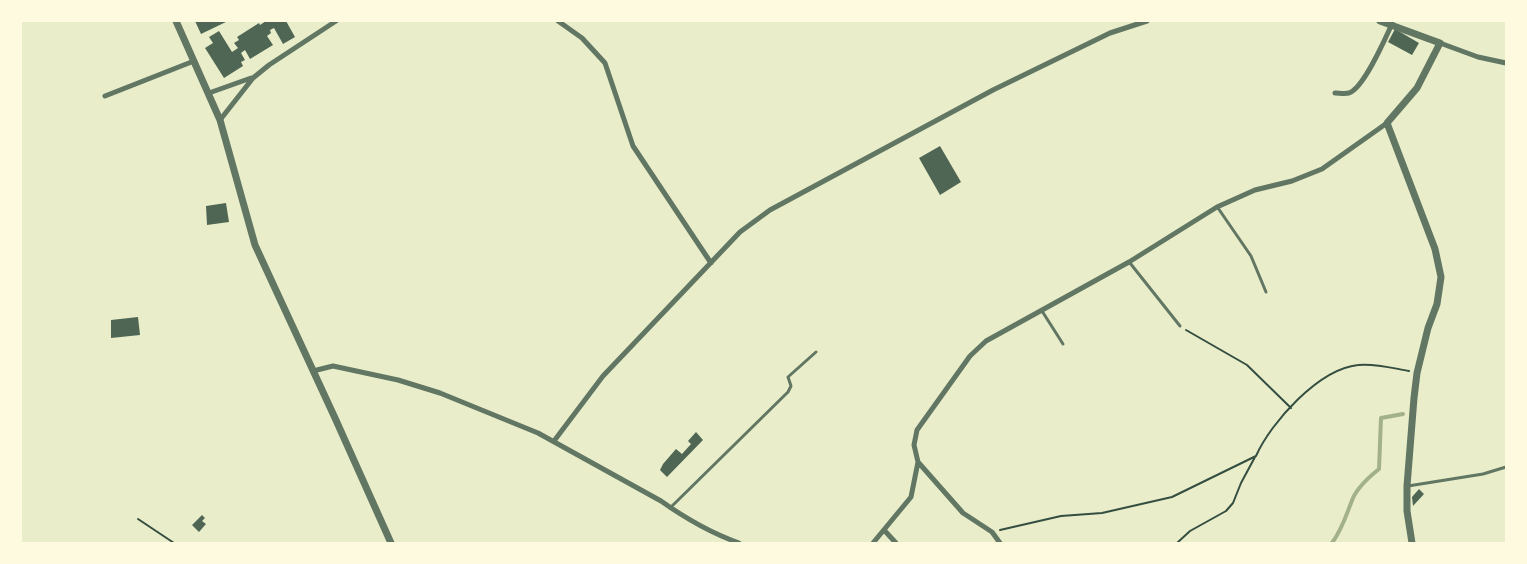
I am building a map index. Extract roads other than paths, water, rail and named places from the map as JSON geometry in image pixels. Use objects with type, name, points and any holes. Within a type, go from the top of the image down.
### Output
[{"type":"street","points":[[177,21],[220,120],[255,245],[391,543]]},
{"type":"street","points":[[220,120],[253,78],[336,21]]},
{"type":"street","points":[[558,21],[582,38],[605,63],[633,146],[711,263]]},
{"type":"street","points":[[554,441],[603,376],[740,232],[770,210],[993,90],[1110,33],[1147,21]]},
{"type":"street","points":[[1380,21],[1478,57],[1506,63]]},
{"type":"street","points":[[1335,93],[1349,93],[1357,88],[1377,56],[1392,24]]},
{"type":"street","points":[[873,543],[911,496],[918,462],[914,446],[917,430],[970,356],[986,341],[1129,261],[1217,207],[1255,190],[1292,181],[1322,169],[1358,146],[1387,123],[1417,88],[1440,43]]},
{"type":"street","points":[[105,96],[194,61]]},
{"type":"street","points":[[209,93],[253,78]]},
{"type":"street","points":[[1387,123],[1435,249],[1441,277],[1437,304],[1428,328],[1418,373],[1407,486],[1407,511],[1412,543]]},
{"type":"street","points":[[313,371],[333,366],[418,386],[502,417],[554,441],[715,533],[739,543]]},
{"type":"street","points":[[918,462],[963,513],[992,532],[1000,543]]},
{"type":"street","points":[[884,530],[896,543]]},
{"type":"lane","points":[[1217,207],[1251,256],[1266,292]]},
{"type":"lane","points":[[1129,261],[1180,326]]},
{"type":"lane","points":[[1041,310],[1063,344]]},
{"type":"lane","points":[[670,508],[788,392],[791,387],[788,377],[816,352]]},
{"type":"lane","points":[[1407,486],[1483,474],[1506,467]]},
{"type":"waterway","points":[[1332,543],[1342,527],[1355,494],[1364,482],[1379,469],[1381,418],[1403,414]]}]
